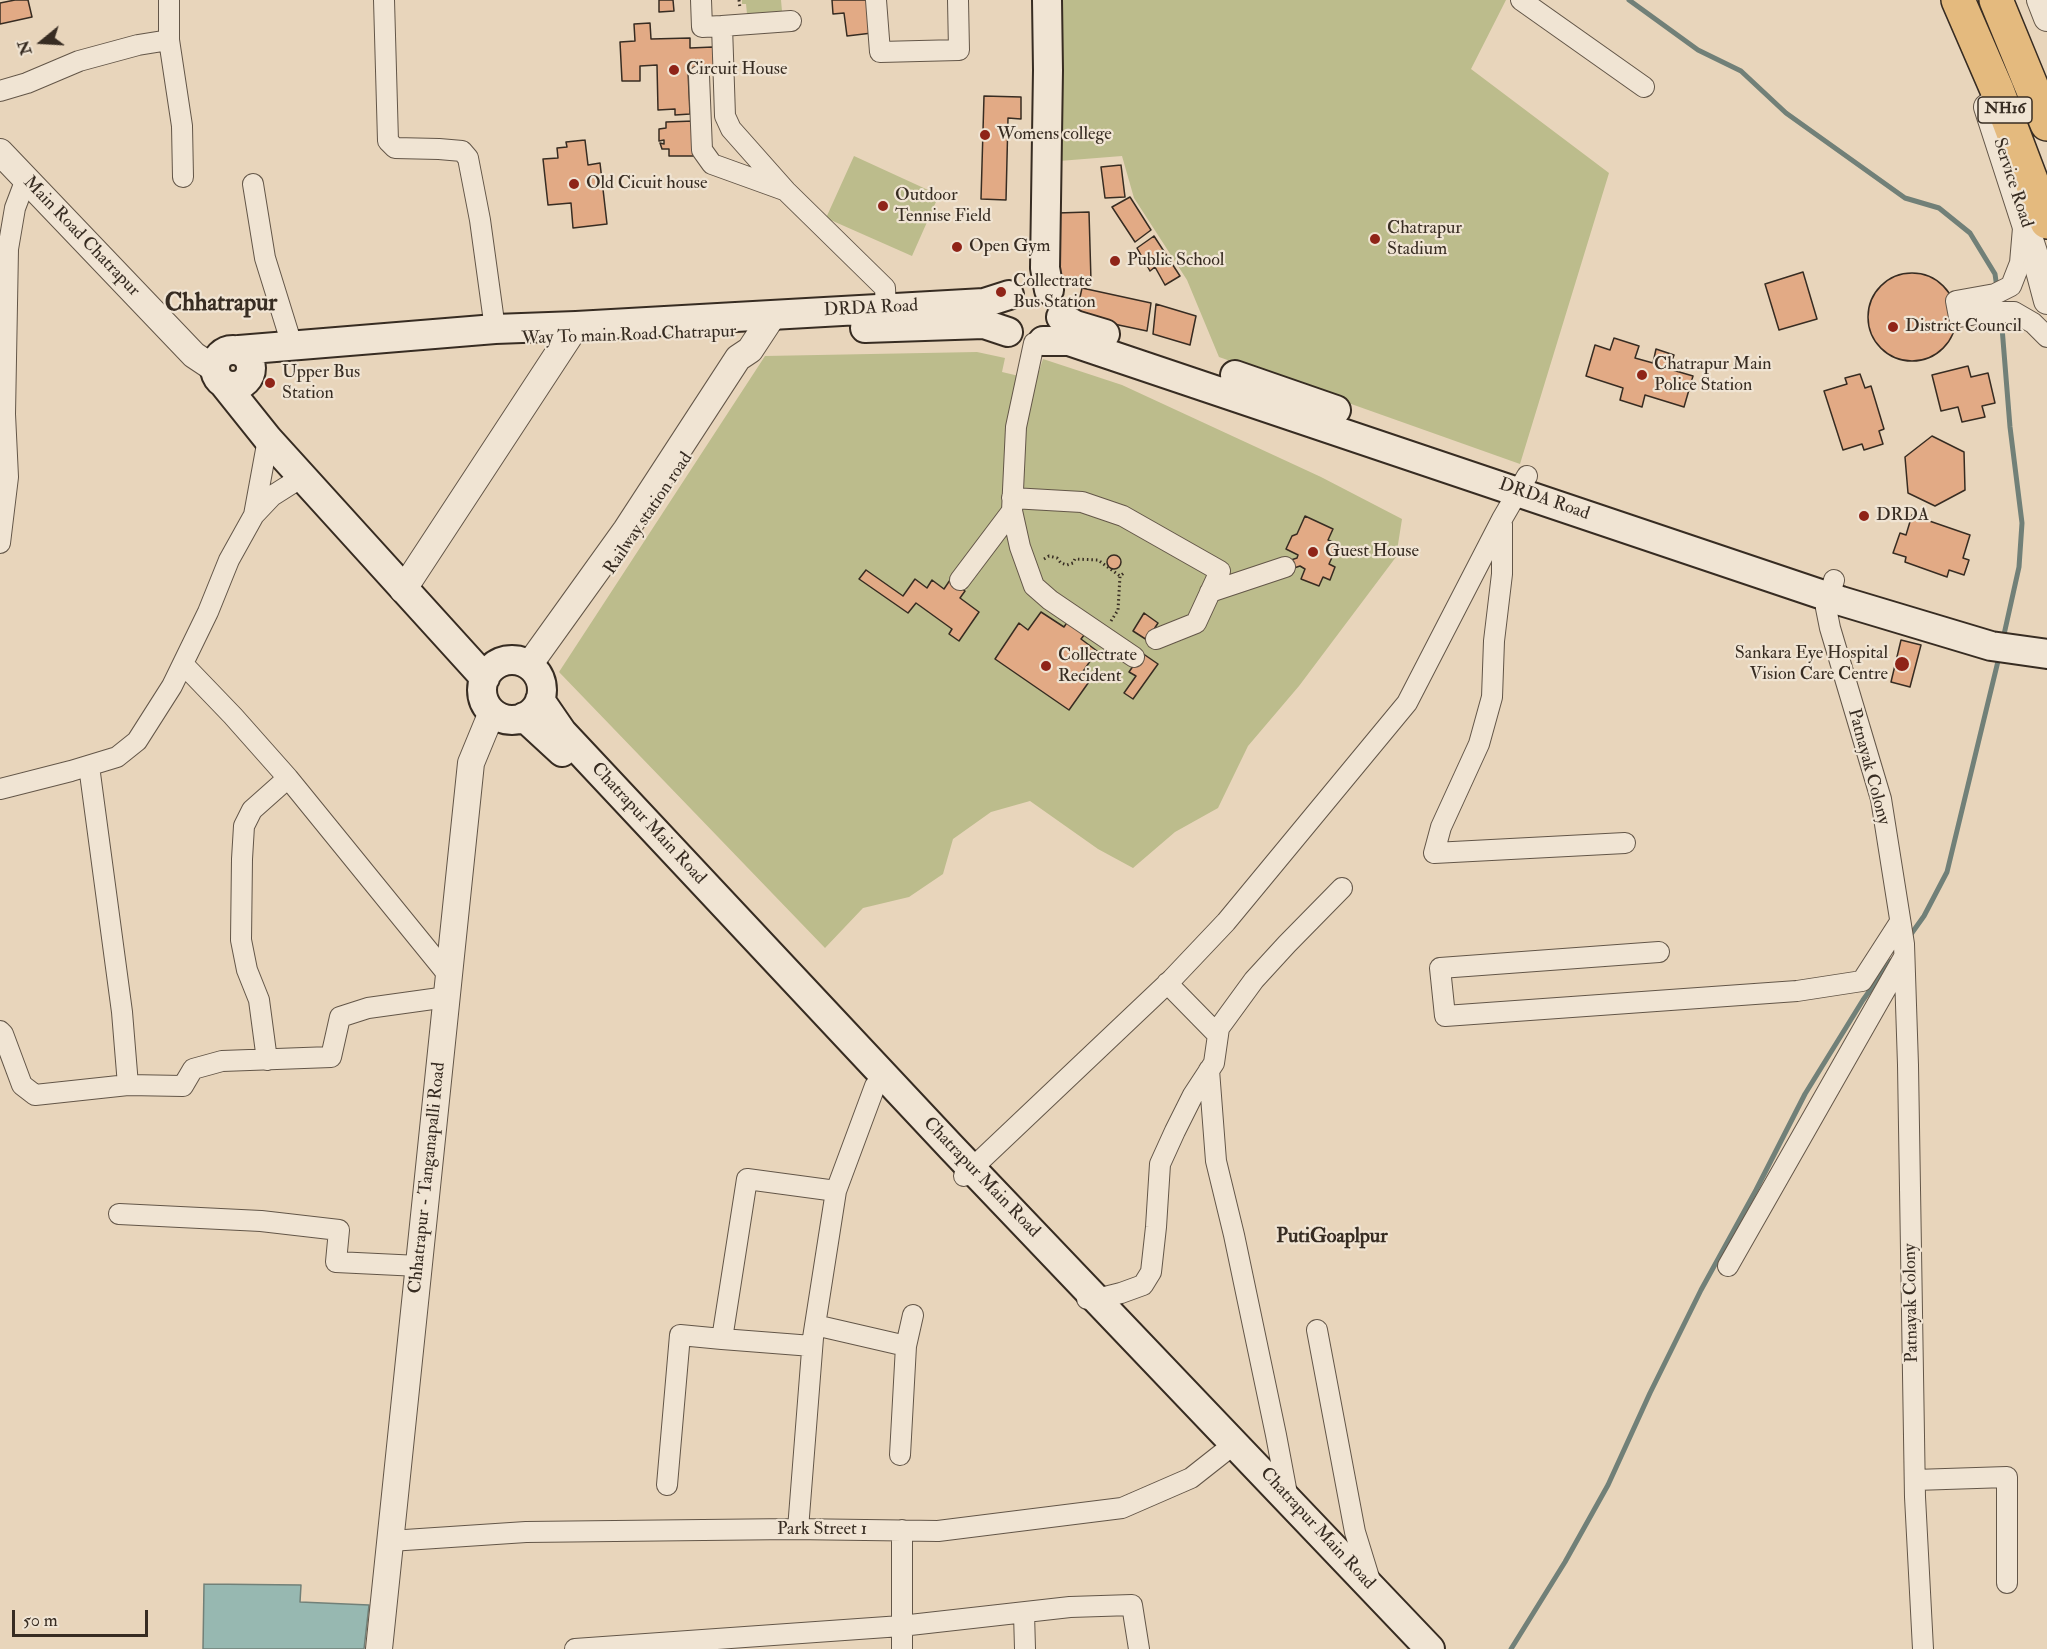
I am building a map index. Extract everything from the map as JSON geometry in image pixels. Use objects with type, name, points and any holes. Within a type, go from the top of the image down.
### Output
[{"type":"highway","name":"NH16","points":[[1958,0],[1997,90],[2035,219]]},
{"type":"highway","name":"NH16","points":[[1996,0],[2047,124]]},
{"type":"main road","points":[[1027,290],[1035,105],[1032,0]]},
{"type":"main road","points":[[1027,290],[1056,298],[1060,307],[1061,317],[1056,330],[1039,342],[1016,338],[1008,332],[1004,323],[1003,309],[1027,290],[1045,268],[1047,0]]},
{"type":"main road","name":"DRDA Road","points":[[731,318],[761,332],[886,308],[984,303],[1027,290]]},
{"type":"main road","name":"DRDA Road","points":[[1061,317],[1075,325],[1285,391],[1523,484]]},
{"type":"main road","name":"Way To main Road Chatrapur","points":[[234,369],[731,318]]},
{"type":"main road","name":"Way To main Road Chatrapur","points":[[234,369],[292,345],[495,329],[572,333],[761,332],[984,324],[1008,332]]},
{"type":"main road","name":"DRDA Road","points":[[1039,342],[1069,341],[1523,484],[1831,589],[2047,654]]},
{"type":"main road","points":[[234,369],[268,439],[302,477],[408,583],[489,672]]},
{"type":"main road","points":[[234,369],[408,583]]},
{"type":"main road","points":[[1996,638],[2047,642]]},
{"type":"main road","points":[[502,661],[521,661],[533,689],[510,720],[492,712],[485,703],[482,693],[489,672],[502,661]]},
{"type":"main road","name":"Chatrapur Main Road","points":[[533,689],[562,732],[879,1080],[1367,1592],[1430,1649]]},
{"type":"main road","name":"Chatrapur Main Road","points":[[1367,1592],[1411,1649]]},
{"type":"street","points":[[169,0],[169,40],[182,126],[183,177]]},
{"type":"street","points":[[384,0],[388,141],[395,148],[462,152],[468,159],[480,220],[495,329]]},
{"type":"street","points":[[701,0],[702,27],[791,21]]},
{"type":"street","points":[[876,0],[880,52],[959,50],[958,0]]},
{"type":"street","points":[[1521,0],[1644,87]]},
{"type":"street","name":"Service Road","points":[[1944,0],[2035,219],[2047,301]]},
{"type":"street","points":[[2040,0],[2047,18]]},
{"type":"street","points":[[722,26],[725,116],[731,129],[786,191],[885,288],[886,308]]},
{"type":"street","points":[[0,91],[79,62],[138,45],[169,40]]},
{"type":"street","points":[[699,76],[702,150],[712,164],[786,191]]},
{"type":"street","name":"Main Road Chatrapur","points":[[0,152],[194,356],[234,369]]},
{"type":"street","points":[[0,543],[8,477],[4,414],[9,249],[15,208],[26,179]]},
{"type":"street","points":[[253,184],[265,258],[292,345]]},
{"type":"street","points":[[2035,219],[2024,238],[2020,263],[2011,286],[1998,302],[2033,323],[2047,338]]},
{"type":"street","name":"Railway station road","points":[[533,689],[626,530],[738,358],[761,332]]},
{"type":"street","points":[[408,583],[572,333]]},
{"type":"street","points":[[1039,342],[1016,427],[1012,505],[1027,566],[1034,586],[1050,600],[1134,657]]},
{"type":"street","points":[[255,515],[268,439]]},
{"type":"street","points":[[0,789],[117,757],[137,741],[172,686],[208,612],[229,560],[255,515],[272,496],[302,477]]},
{"type":"street","points":[[967,1173],[1167,983],[1226,922],[1407,703],[1502,519],[1523,484]]},
{"type":"street","points":[[1012,505],[1082,502],[1123,516],[1220,571],[1196,623],[1156,639]]},
{"type":"street","points":[[960,580],[1012,505]]},
{"type":"street","points":[[1502,519],[1503,574],[1494,641],[1492,697],[1479,744],[1440,827],[1434,853],[1625,843]]},
{"type":"street","points":[[1210,592],[1285,567]]},
{"type":"street","name":"Patnayak Colony","points":[[1831,589],[1826,608],[1881,799],[1904,957],[1915,1480],[1923,1649]]},
{"type":"street","points":[[0,1031],[22,1085],[35,1095],[128,1084],[183,1086],[193,1069],[222,1061],[331,1057],[340,1017],[448,986],[288,778],[183,664]]},
{"type":"street","name":"Chhatrapur - Tanganapalli Road","points":[[379,1649],[471,763],[492,712]]},
{"type":"street","points":[[89,766],[122,1012],[128,1084]]},
{"type":"street","points":[[267,1060],[259,1000],[247,970],[242,940],[243,837],[244,826],[252,810],[288,778]]},
{"type":"street","points":[[1088,1299],[1143,1285],[1151,1272],[1160,1164],[1184,1113],[1214,1064],[1219,1028],[1254,980],[1342,888]]},
{"type":"street","points":[[1659,952],[1440,968],[1445,1016],[1797,991],[1862,981],[1900,922]]},
{"type":"street","points":[[1728,1266],[1904,957]]},
{"type":"street","points":[[1167,983],[1218,1035]]},
{"type":"street","points":[[1209,1070],[1216,1161],[1234,1235],[1283,1504]]},
{"type":"street","points":[[798,1529],[812,1346],[836,1191],[879,1080]]},
{"type":"street","points":[[722,1340],[747,1179],[836,1191]]},
{"type":"street","points":[[119,1214],[261,1221],[339,1230],[336,1262],[419,1266]]},
{"type":"street","points":[[900,1455],[906,1346],[913,1315]]},
{"type":"street","points":[[815,1325],[906,1346]]},
{"type":"street","points":[[1317,1330],[1367,1592]]},
{"type":"street","points":[[667,1485],[680,1335],[812,1346]]},
{"type":"street","name":"Park Street 1","points":[[390,1541],[526,1532],[798,1529],[938,1531],[1122,1508],[1191,1478],[1229,1446]]},
{"type":"street","points":[[1915,1480],[2007,1477],[2007,1583]]},
{"type":"street","points":[[902,1530],[902,1649]]},
{"type":"street","points":[[575,1649],[902,1626],[1070,1607],[1132,1605],[1139,1649]]},
{"type":"street","points":[[1024,1613],[1025,1649]]},
{"type":"path","points":[[1027,566],[1049,556],[1067,565],[1075,559],[1098,560],[1120,576]]},
{"type":"path","points":[[1102,635],[1118,610],[1120,576],[1124,573]]},
{"type":"green space","points":[[742,0],[781,0],[782,11],[747,14],[746,4],[742,4]]},
{"type":"green space","name":"Chatrapur Stadium","points":[[1051,0],[1506,0],[1471,69],[1609,173],[1520,464],[1219,357],[1187,280],[1134,198],[1122,156],[1059,161]]},
{"type":"green space","name":"Outdoor Tennise Field","points":[[854,156],[939,195],[912,256],[826,218]]},
{"type":"green space","points":[[977,352],[1005,358],[1002,372],[1036,380],[1043,359],[1122,385],[1321,477],[1402,519],[1396,557],[1299,686],[1248,746],[1218,808],[1175,832],[1133,868],[1098,849],[1030,801],[991,812],[953,839],[943,874],[909,897],[863,908],[825,948],[559,672],[765,356]]},
{"type":"water","points":[[204,1584],[301,1585],[300,1602],[369,1605],[364,1649],[203,1649]]},
{"type":"building","points":[[28,0],[32,17],[0,24],[0,3]]},
{"type":"building","points":[[659,0],[673,0],[674,11],[659,12]]},
{"type":"building","points":[[832,0],[868,0],[872,33],[847,36],[844,13],[833,14]]},
{"type":"building","name":"Circuit House","points":[[650,23],[651,39],[690,38],[690,48],[713,47],[714,68],[688,71],[690,114],[675,115],[675,109],[658,110],[657,65],[640,66],[640,81],[622,81],[620,42],[635,41],[634,24]]},
{"type":"building","points":[[984,96],[1021,97],[1021,119],[1008,118],[1006,200],[981,199]]},
{"type":"building","points":[[694,121],[695,156],[669,156],[669,149],[662,149],[660,143],[664,144],[664,140],[659,141],[659,129],[666,128],[666,122]]},
{"type":"building","name":"Old Cicuit house","points":[[585,140],[588,165],[600,163],[607,224],[573,228],[571,203],[548,205],[543,159],[558,158],[557,148],[567,147],[566,142]]},
{"type":"building","points":[[1121,165],[1125,197],[1105,198],[1101,167]]},
{"type":"building","points":[[1130,197],[1151,230],[1135,242],[1112,207]]},
{"type":"building","points":[[1089,212],[1091,281],[1060,282],[1057,213]]},
{"type":"building","points":[[1154,236],[1180,276],[1165,285],[1155,267],[1150,271],[1137,248]]},
{"type":"building","points":[[1803,272],[1817,319],[1779,330],[1765,284]]},
{"type":"building","points":[[1903,273],[1921,273],[1937,280],[1949,292],[1956,308],[1956,326],[1949,342],[1937,354],[1921,361],[1903,361],[1887,354],[1875,342],[1868,326],[1868,308],[1875,292],[1887,280]]},
{"type":"building","points":[[1082,288],[1151,303],[1147,331],[1076,316]]},
{"type":"building","points":[[1156,304],[1196,316],[1190,345],[1153,334]]},
{"type":"building","points":[[1614,338],[1639,346],[1635,358],[1653,363],[1656,349],[1674,355],[1669,369],[1693,376],[1684,407],[1645,395],[1642,407],[1620,400],[1623,388],[1586,376],[1595,345],[1610,350]]},
{"type":"building","points":[[1968,366],[1971,377],[1988,373],[1995,403],[1982,406],[1985,417],[1962,422],[1958,407],[1941,411],[1932,375]]},
{"type":"building","points":[[1860,374],[1865,388],[1871,386],[1884,429],[1879,431],[1883,444],[1864,450],[1862,444],[1843,450],[1824,391],[1847,384],[1845,378]]},
{"type":"building","points":[[1932,436],[1964,452],[1965,490],[1935,506],[1908,493],[1905,457]]},
{"type":"building","points":[[1912,515],[1970,535],[1963,558],[1969,560],[1964,575],[1949,570],[1947,577],[1905,562],[1906,557],[1893,553],[1900,533],[1906,535]]},
{"type":"building","name":"Guest House","points":[[1305,516],[1333,529],[1328,540],[1338,544],[1329,564],[1335,567],[1330,580],[1323,577],[1319,586],[1301,579],[1305,569],[1300,566],[1291,569],[1288,561],[1297,558],[1298,555],[1286,549],[1292,536],[1297,534]]},
{"type":"building","points":[[1111,555],[1117,555],[1121,562],[1117,569],[1111,569],[1107,565],[1107,559]]},
{"type":"building","points":[[866,570],[903,596],[915,579],[927,588],[932,580],[944,589],[950,580],[965,591],[960,598],[979,612],[959,641],[949,634],[952,629],[916,603],[908,613],[859,579]]},
{"type":"building","name":"Collectrate Recident","points":[[1041,612],[1064,627],[1070,618],[1088,630],[1081,639],[1097,651],[1082,673],[1091,679],[1069,710],[995,659],[1019,623],[1028,630]]},
{"type":"building","points":[[1144,613],[1158,623],[1147,640],[1133,631]]},
{"type":"building","points":[[1901,640],[1921,645],[1910,687],[1891,682]]},
{"type":"building","points":[[1142,653],[1158,664],[1133,699],[1124,693],[1136,676],[1129,672]]},
{"type":"waterway","points":[[1629,0],[1698,50],[1741,71],[1786,113],[1905,198],[1939,208],[1970,233],[1995,274],[1997,288]]},
{"type":"waterway","points":[[2001,315],[2010,427],[2022,523],[2019,567],[2003,639]]},
{"type":"waterway","points":[[1909,937],[1924,916],[1947,872],[1999,657]]},
{"type":"waterway","points":[[1511,1649],[1565,1562],[1608,1485],[1701,1290],[1805,1094],[1863,1000],[1891,961]]},
{"type":"place","name":"Circuit House","points":[[674,70]]},
{"type":"place","name":"Womens college","points":[[985,135]]},
{"type":"place","name":"Old Cicuit house","points":[[574,184]]},
{"type":"place","name":"Outdoor Tennise Field","points":[[883,206]]},
{"type":"place","name":"Chatrapur Stadium","points":[[1375,239]]},
{"type":"place","name":"Open Gym","points":[[957,247]]},
{"type":"place","name":"Public School","points":[[1115,261]]},
{"type":"place","name":"Collectrate Bus Station","points":[[1001,292]]},
{"type":"place","name":"District Council","points":[[1893,327]]},
{"type":"place","name":"Chatrapur Main Police Station","points":[[1642,375]]},
{"type":"place","name":"Upper Bus Station","points":[[270,383]]},
{"type":"place","name":"DRDA","points":[[1864,516]]},
{"type":"place","name":"Guest House","points":[[1313,552]]},
{"type":"place","name":"Sankara Eye Hospital Vision Care Centre","points":[[1902,664]]},
{"type":"place","name":"Collectrate Recident","points":[[1046,666]]},
{"type":"district","name":"Chhatrapur","points":[[221,305]]},
{"type":"district","name":"PutiGoaplpur","points":[[1332,1238]]}]
